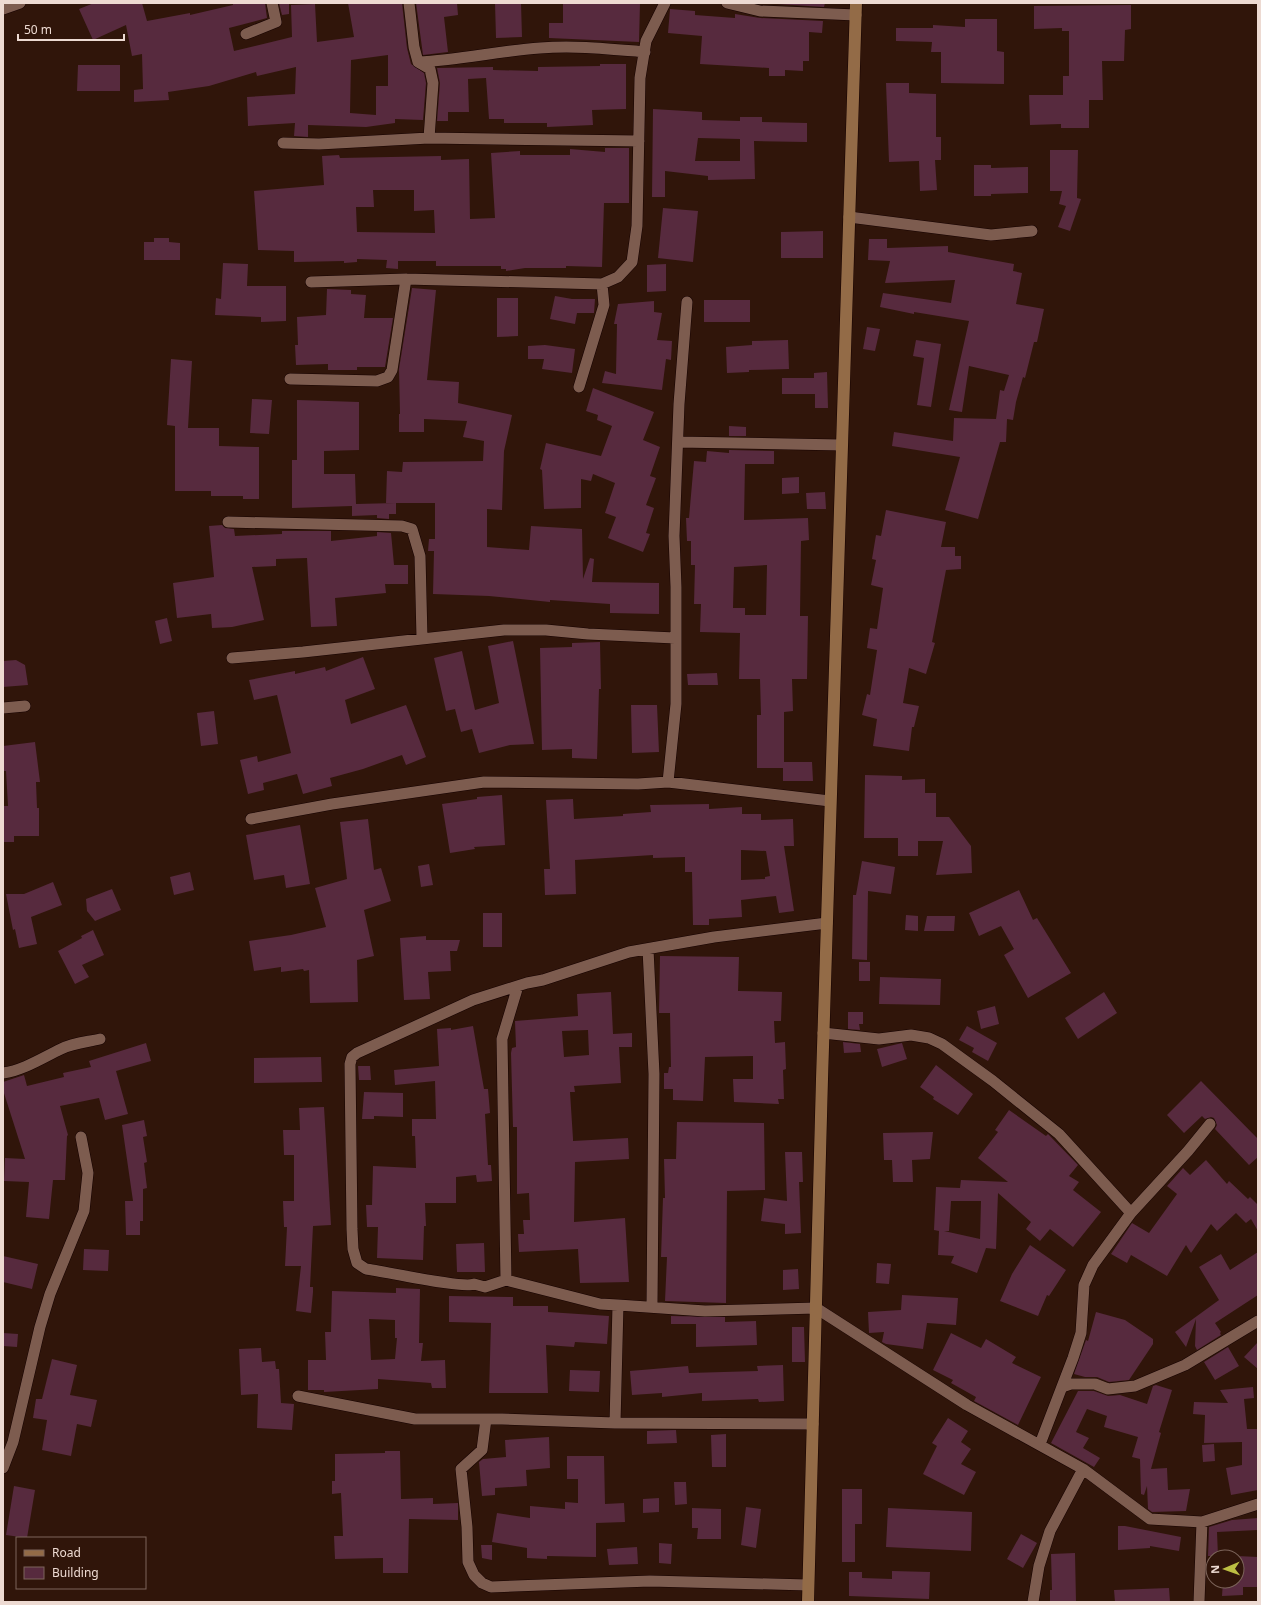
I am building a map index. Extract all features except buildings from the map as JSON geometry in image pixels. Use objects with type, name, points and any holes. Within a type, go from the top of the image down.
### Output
[{"type":"main road","points":[[808,1602],[823,1033],[856,9]]},
{"type":"street","points":[[3,9],[20,3]]},
{"type":"street","points":[[246,34],[276,22],[272,3]]},
{"type":"street","points":[[409,3],[414,47],[418,62],[430,69],[433,83],[429,138]]},
{"type":"street","points":[[311,282],[406,279],[602,284],[618,277],[632,262],[637,226],[640,78],[646,40],[665,3]]},
{"type":"street","points":[[727,3],[760,11],[856,9]]},
{"type":"street","points":[[418,62],[447,61],[501,52],[542,48],[587,47],[644,52]]},
{"type":"street","points":[[283,143],[319,144],[429,138],[639,141]]},
{"type":"street","points":[[849,218],[992,235],[1032,231]]},
{"type":"street","points":[[290,379],[378,381],[388,377],[392,370],[406,279]]},
{"type":"street","points":[[579,388],[604,305],[602,284]]},
{"type":"street","points":[[668,782],[676,704],[676,586],[674,536],[678,442],[687,302]]},
{"type":"street","points":[[678,442],[842,445]]},
{"type":"street","points":[[228,522],[402,526],[412,529],[420,556],[422,638]]},
{"type":"street","points":[[232,658],[303,652],[504,630],[546,630],[588,634],[675,638]]},
{"type":"street","points":[[3,708],[25,706]]},
{"type":"street","points":[[251,819],[332,804],[484,782],[638,784],[668,782],[830,801]]},
{"type":"street","points":[[827,923],[714,937],[629,952],[543,980],[473,1000],[352,1057],[350,1064],[352,1229],[353,1249],[357,1263],[366,1269],[448,1282],[470,1285],[474,1284],[484,1287],[506,1280],[600,1304],[705,1311],[816,1308],[967,1405],[1083,1469],[1150,1519],[1202,1522],[1258,1504]]},
{"type":"street","points":[[648,949],[654,1074],[652,1307]]},
{"type":"street","points":[[506,1280],[502,1039],[518,986]]},
{"type":"street","points":[[823,1033],[879,1039],[911,1035],[928,1038],[942,1044],[993,1081],[1059,1134],[1131,1214]]},
{"type":"street","points":[[3,1073],[11,1072],[74,1044],[100,1039]]},
{"type":"street","points":[[1040,1444],[1081,1333],[1084,1285],[1093,1265],[1131,1214],[1188,1152],[1210,1124]]},
{"type":"street","points":[[3,1468],[13,1442],[40,1327],[50,1294],[84,1211],[88,1173],[82,1137]]},
{"type":"street","points":[[615,1423],[618,1305]]},
{"type":"street","points":[[1062,1386],[1071,1384],[1094,1384],[1108,1389],[1135,1386],[1185,1365],[1258,1321]]},
{"type":"street","points":[[298,1396],[415,1419],[486,1419],[615,1423],[813,1424]]},
{"type":"street","points":[[486,1419],[482,1450],[461,1469],[468,1527],[468,1562],[474,1575],[482,1583],[491,1586],[650,1581],[808,1585]]},
{"type":"street","points":[[1033,1602],[1039,1566],[1050,1532],[1083,1469]]},
{"type":"street","points":[[1199,1602],[1202,1522]]}]
